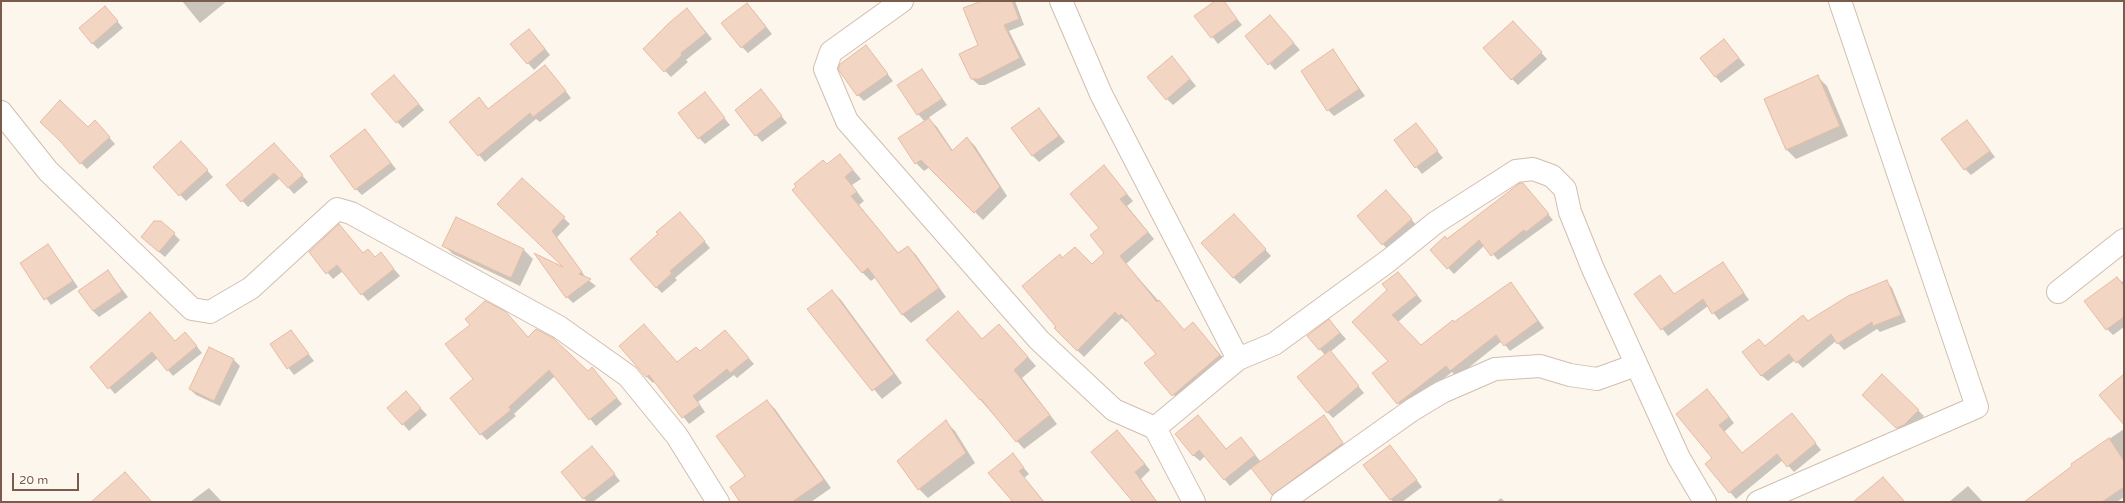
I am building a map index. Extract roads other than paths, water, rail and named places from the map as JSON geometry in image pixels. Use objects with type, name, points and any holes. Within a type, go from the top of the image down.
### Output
[{"type":"street","points":[[902,1],[831,52],[825,69],[847,121],[1039,340],[1114,410],[1155,428],[1194,502]]},
{"type":"street","points":[[1061,1],[1101,94],[1238,359]]},
{"type":"street","points":[[1758,502],[1977,407],[1840,1]]},
{"type":"street","points":[[1,112],[48,171],[192,309],[210,312],[251,288],[337,209],[350,213],[559,327],[628,376],[677,436],[718,502]]},
{"type":"street","points":[[1155,428],[1238,359],[1274,344],[1388,261],[1435,223],[1516,171],[1533,169],[1552,176],[1565,190],[1570,212],[1583,247],[1680,458],[1705,502]]},
{"type":"street","points":[[2058,292],[2124,240]]},
{"type":"street","points":[[1282,502],[1412,410],[1442,392],[1494,369],[1540,366],[1597,379],[1636,364]]}]
